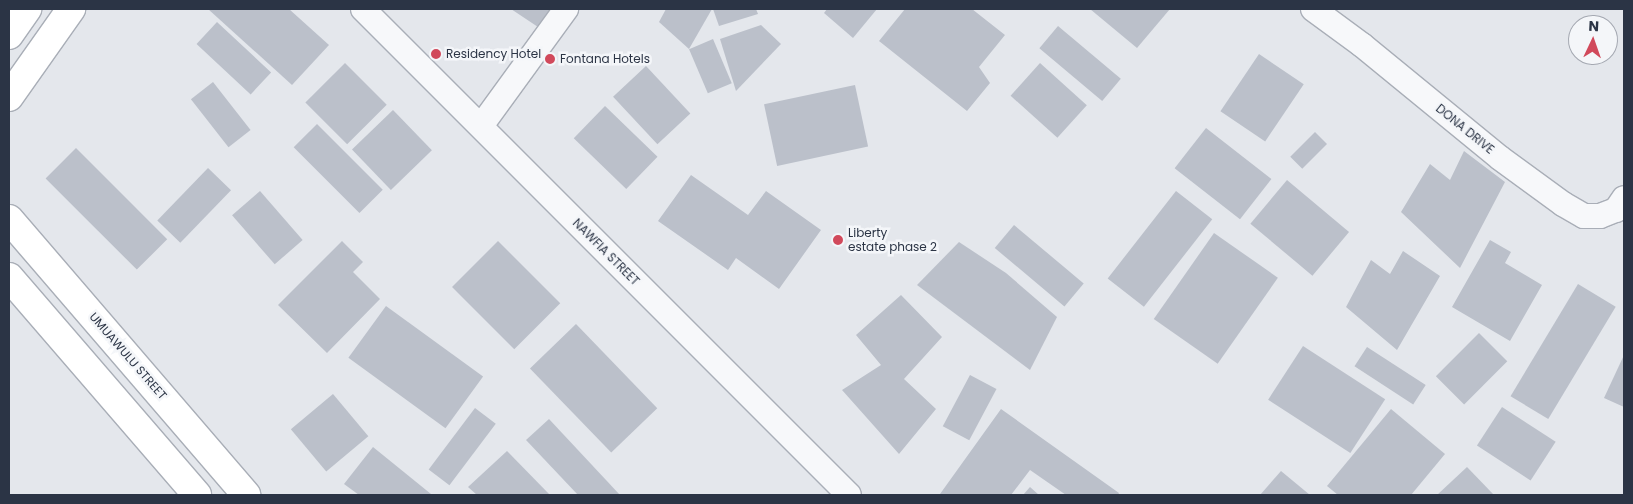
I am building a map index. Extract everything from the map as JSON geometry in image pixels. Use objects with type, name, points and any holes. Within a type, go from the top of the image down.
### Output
[{"type":"main road","points":[[9,35],[27,9]]},
{"type":"main road","points":[[9,97],[71,9]]},
{"type":"main road","name":"UMUAWULU STREET","points":[[9,219],[246,495]]},
{"type":"main road","points":[[9,277],[197,495]]},
{"type":"street","name":"NAWFIA STREET","points":[[364,9],[849,495]]},
{"type":"street","points":[[481,126],[566,9]]},
{"type":"street","name":"DONA DRIVE","points":[[1312,9],[1362,44],[1500,158],[1563,204],[1584,216],[1600,216],[1616,210],[1624,198]]},
{"type":"building","points":[[208,9],[289,9],[329,45],[292,85]]},
{"type":"building","points":[[511,9],[551,9],[538,27]]},
{"type":"building","points":[[666,9],[712,9],[689,49],[659,22]]},
{"type":"building","points":[[713,9],[756,9],[758,14],[719,26]]},
{"type":"building","points":[[827,9],[877,9],[853,38],[824,13]]},
{"type":"building","points":[[905,9],[972,9],[1005,35],[979,67],[990,83],[967,111],[879,41]]},
{"type":"building","points":[[1090,9],[1170,9],[1137,48]]},
{"type":"building","points":[[217,22],[271,72],[251,94],[197,44]]},
{"type":"building","points":[[761,25],[781,44],[736,91],[720,39]]},
{"type":"building","points":[[1058,26],[1121,79],[1102,101],[1039,48]]},
{"type":"building","points":[[713,39],[732,83],[708,93],[689,49]]},
{"type":"building","points":[[1259,54],[1304,84],[1265,141],[1220,111]]},
{"type":"building","points":[[345,63],[387,105],[347,144],[305,103]]},
{"type":"building","points":[[1040,63],[1087,105],[1057,138],[1011,96]]},
{"type":"building","points":[[646,66],[690,114],[657,144],[613,97]]},
{"type":"building","points":[[213,82],[251,130],[228,147],[191,99]]},
{"type":"building","points":[[855,85],[868,147],[777,166],[764,104]]},
{"type":"building","points":[[605,106],[658,157],[626,189],[574,138]]},
{"type":"building","points":[[393,110],[432,150],[391,190],[352,150]]},
{"type":"building","points":[[317,124],[383,190],[359,213],[294,147]]},
{"type":"building","points":[[1206,128],[1271,179],[1240,219],[1175,168]]},
{"type":"building","points":[[1315,132],[1327,144],[1302,169],[1290,157]]},
{"type":"building","points":[[76,148],[167,239],[137,270],[46,178]]},
{"type":"building","points":[[1464,151],[1505,182],[1460,268],[1401,212],[1430,164],[1450,180]]},
{"type":"building","points":[[208,168],[231,190],[180,243],[157,221]]},
{"type":"building","points":[[691,175],[748,215],[766,191],[821,230],[779,289],[736,258],[728,270],[658,221]]},
{"type":"building","points":[[1287,180],[1349,232],[1312,276],[1250,224]]},
{"type":"building","points":[[260,191],[303,240],[275,264],[232,215]]},
{"type":"building","points":[[1176,191],[1212,219],[1144,307],[1108,278]]},
{"type":"building","points":[[1014,225],[1084,283],[1064,306],[995,248]]},
{"type":"building","points":[[1214,233],[1278,278],[1218,364],[1154,319]]},
{"type":"building","points":[[1490,240],[1511,252],[1505,263],[1542,285],[1510,341],[1452,307]]},
{"type":"building","points":[[342,241],[363,262],[353,272],[380,299],[327,353],[278,305]]},
{"type":"building","points":[[498,241],[560,303],[514,349],[452,287]]},
{"type":"building","points":[[959,242],[1006,273],[1057,317],[1030,370],[917,285]]},
{"type":"building","points":[[1403,251],[1440,276],[1397,350],[1346,307],[1371,260],[1390,274]]},
{"type":"building","points":[[1578,284],[1616,307],[1548,419],[1511,396]]},
{"type":"building","points":[[901,295],[942,337],[904,379],[936,409],[899,454],[842,390],[881,365],[856,335]]},
{"type":"building","points":[[386,306],[483,377],[445,428],[348,358]]},
{"type":"building","points":[[576,324],[657,408],[611,453],[530,368]]},
{"type":"building","points":[[1479,333],[1507,361],[1464,404],[1436,376]]},
{"type":"building","points":[[1303,346],[1385,399],[1350,453],[1268,400]]},
{"type":"building","points":[[1367,347],[1426,385],[1413,404],[1354,366]]},
{"type":"building","points":[[1624,355],[1624,407],[1604,398]]},
{"type":"building","points":[[970,375],[996,389],[969,440],[943,426]]},
{"type":"building","points":[[333,394],[368,436],[326,471],[291,429]]},
{"type":"building","points":[[1502,407],[1556,442],[1531,480],[1477,446]]},
{"type":"building","points":[[475,408],[496,424],[449,485],[429,469]]},
{"type":"building","points":[[1001,409],[1119,493],[1118,495],[1066,495],[1030,470],[1011,495],[940,494]]},
{"type":"building","points":[[1391,409],[1445,454],[1411,495],[1338,495],[1327,486]]},
{"type":"building","points":[[549,419],[620,495],[578,495],[526,440]]},
{"type":"building","points":[[373,447],[431,494],[359,495],[344,484]]},
{"type":"building","points":[[507,451],[550,495],[477,495],[468,487]]},
{"type":"building","points":[[1467,467],[1494,495],[1437,495]]},
{"type":"building","points":[[1281,471],[1310,495],[1260,495]]},
{"type":"building","points":[[1030,487],[1039,495],[1023,495]]},
{"type":"place","name":"Residency Hotel","points":[[436,54]]},
{"type":"place","name":"Fontana Hotels","points":[[550,59]]},
{"type":"place","name":"Liberty estate phase 2","points":[[838,240]]}]
